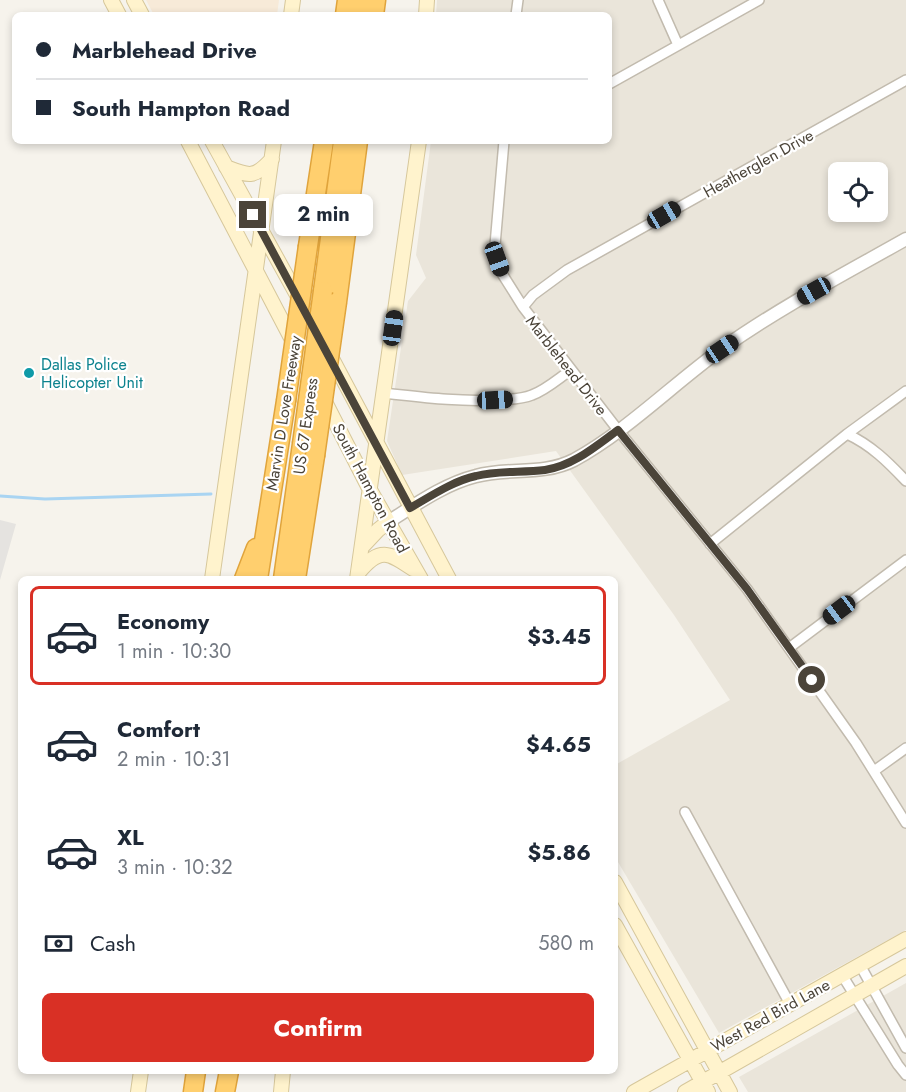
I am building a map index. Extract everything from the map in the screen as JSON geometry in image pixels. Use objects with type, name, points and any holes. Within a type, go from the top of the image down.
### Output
[{"type":"highway","name":"Marvin D Love Freeway","points":[[258,576],[324,144]]},
{"type":"highway","points":[[330,296],[343,144]]},
{"type":"highway","points":[[287,576],[309,450],[330,296],[357,144]]},
{"type":"highway","points":[[245,576],[264,530]]},
{"type":"highway","points":[[193,1092],[196,1074]]},
{"type":"highway","points":[[225,1092],[228,1074]]},
{"type":"main road","name":"South Hampton Road","points":[[190,144],[370,490],[419,576]]},
{"type":"main road","name":"South Hampton Road","points":[[214,144],[447,576]]},
{"type":"main road","points":[[212,576],[274,144]]},
{"type":"main road","points":[[358,576],[419,144]]},
{"type":"main road","points":[[226,167],[252,174],[261,171],[272,159]]},
{"type":"main road","points":[[362,548],[388,522]]},
{"type":"main road","points":[[359,576],[371,558],[386,554],[394,556],[419,576]]},
{"type":"main road","points":[[618,888],[730,1092]]},
{"type":"main road","points":[[618,931],[705,1087]]},
{"type":"main road","name":"West Red Bird Lane","points":[[634,1092],[906,939]]},
{"type":"main road","name":"West Red Bird Lane","points":[[685,1092],[705,1087],[719,1072],[906,966]]},
{"type":"main road","points":[[138,1092],[141,1074]]},
{"type":"main road","points":[[280,1092],[283,1074]]},
{"type":"street","points":[[658,0],[678,45]]},
{"type":"street","points":[[612,82],[759,0]]},
{"type":"street","name":"Heatherglen Drive","points":[[523,307],[533,295],[567,270],[906,80]]},
{"type":"street","name":"Marblehead Drive","points":[[504,144],[495,244],[501,272],[523,307],[571,370],[747,589],[874,771],[906,823]]},
{"type":"street","points":[[388,522],[440,491],[475,476],[505,471],[546,470],[571,461],[618,430],[722,349],[761,323],[906,239]]},
{"type":"street","points":[[383,393],[471,401],[519,399],[539,392],[571,370]]},
{"type":"street","points":[[710,544],[847,434],[906,390]]},
{"type":"street","points":[[847,434],[864,442],[906,481]]},
{"type":"street","points":[[789,648],[906,560]]},
{"type":"street","points":[[874,771],[906,748]]},
{"type":"street","points":[[684,812],[790,1004]]},
{"type":"street","points":[[860,965],[906,1050],[893,1058]]},
{"type":"street","points":[[842,975],[906,1075]]},
{"type":"shaded area","points":[[146,0],[279,0],[277,12],[152,12]]},
{"type":"shaded area","points":[[437,0],[906,0],[906,930],[719,1033],[618,862],[618,763],[730,700],[674,615],[556,451],[402,475],[387,441],[408,301],[426,278],[416,255],[431,144],[612,144],[612,12],[436,12]]},
{"type":"shaded area","points":[[0,520],[16,524],[0,580]]},
{"type":"shaded area","points":[[906,983],[906,1092],[748,1092],[739,1077]]},
{"type":"waterway","points":[[0,496],[45,499],[211,494]]},
{"type":"place","name":"Dallas Police Helicopter Unit","points":[[29,373]]},
{"type":"route","points":[[253,215],[410,508],[440,491],[475,476],[505,471],[546,470],[571,461],[591,450],[618,430],[747,589],[812,680]]}]
